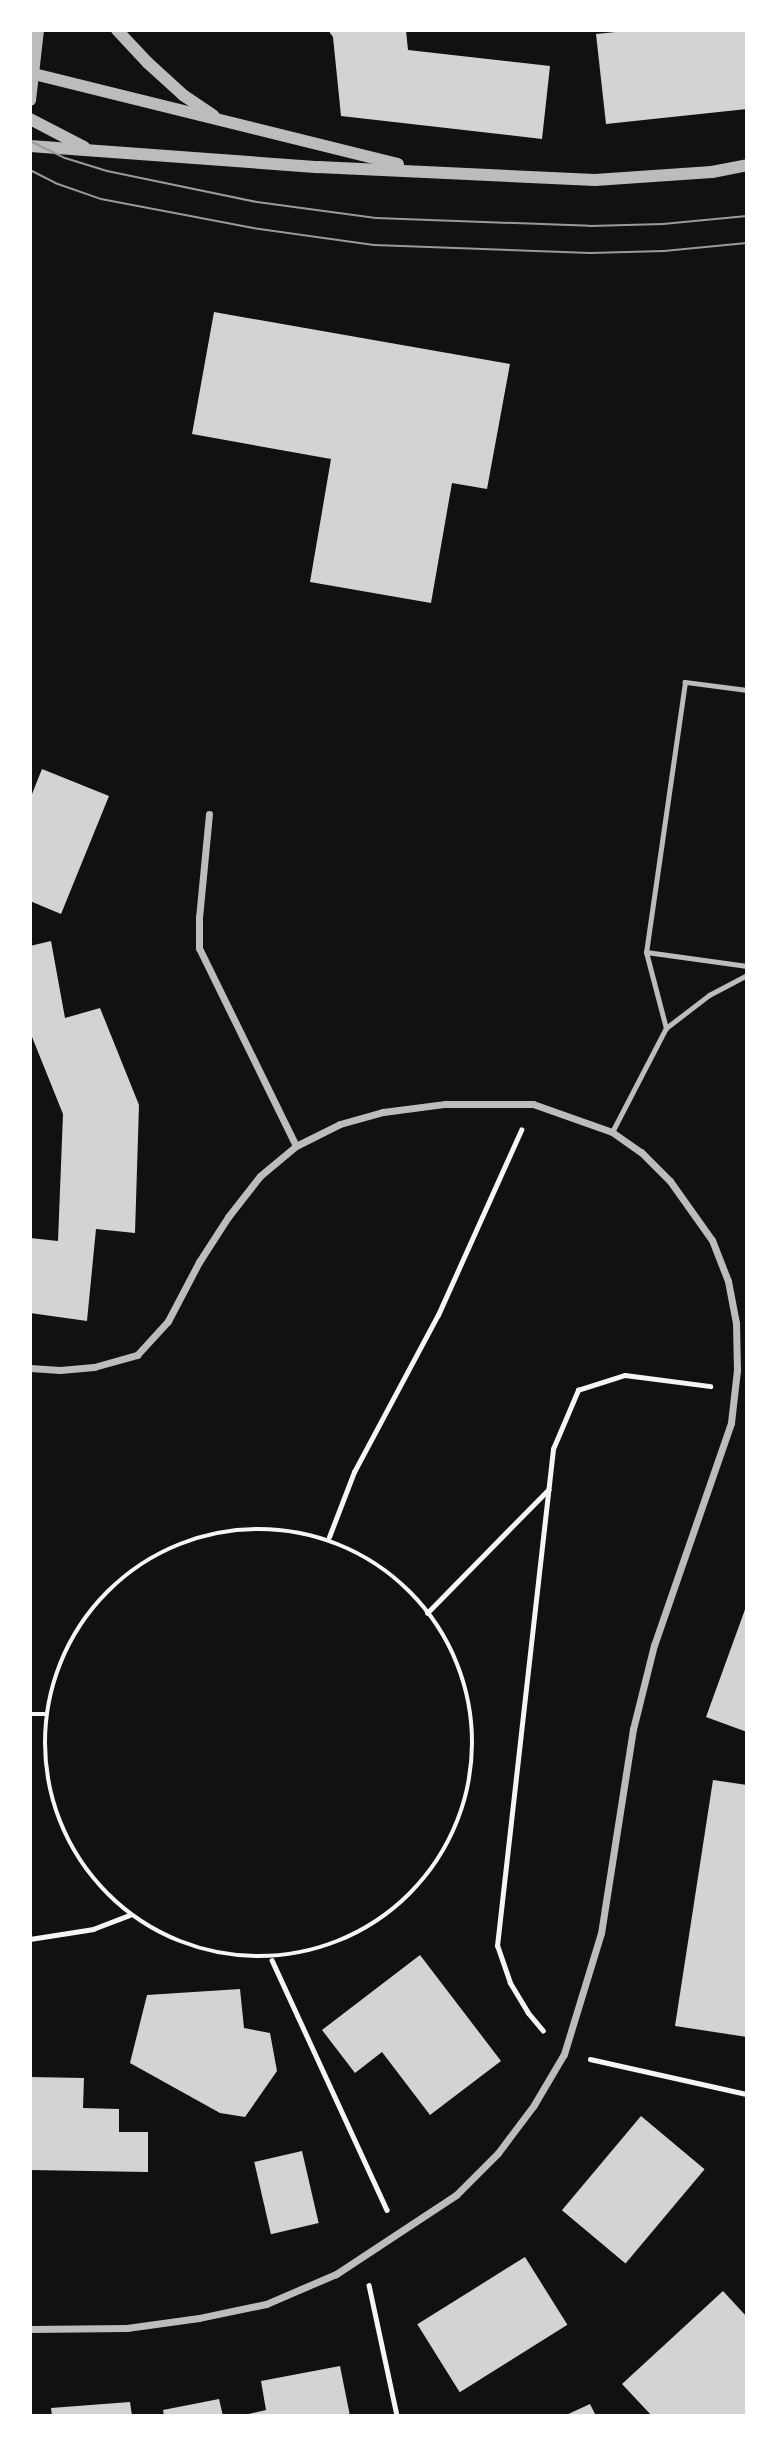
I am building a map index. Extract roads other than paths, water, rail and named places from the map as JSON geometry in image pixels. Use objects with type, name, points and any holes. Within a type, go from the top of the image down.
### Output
[{"type":"street","points":[[30,100],[38,30]]},
{"type":"street","points":[[117,30],[174,87],[223,122]]},
{"type":"street","points":[[31,74],[426,170]]},
{"type":"street","points":[[30,119],[94,152]]},
{"type":"street","points":[[30,146],[318,167],[596,180],[712,172],[747,165]]},
{"type":"street","points":[[208,814],[199,917],[200,948],[296,1146]]},
{"type":"street","points":[[30,1368],[60,1370],[94,1367],[137,1355],[168,1321],[199,1262],[228,1217],[260,1176],[296,1146],[340,1124],[383,1112],[445,1104],[533,1104],[612,1132],[641,1152],[670,1181],[712,1240],[728,1281],[736,1322],[735,1389],[731,1423],[654,1645],[634,1729],[601,1933],[564,2054],[534,2105],[498,2152],[456,2195],[336,2274],[266,2304],[127,2328],[30,2329]]},
{"type":"lane","points":[[666,1028],[646,952],[685,682],[747,690]]},
{"type":"lane","points":[[646,952],[747,966]]},
{"type":"lane","points":[[612,1132],[666,1028],[709,995],[747,975]]},
{"type":"tram line","points":[[30,141],[65,158],[107,171],[257,202],[376,218],[590,226],[663,224],[747,216]]},
{"type":"tram line","points":[[30,170],[55,183],[101,199],[253,228],[374,245],[590,253],[664,251],[747,243]]}]
